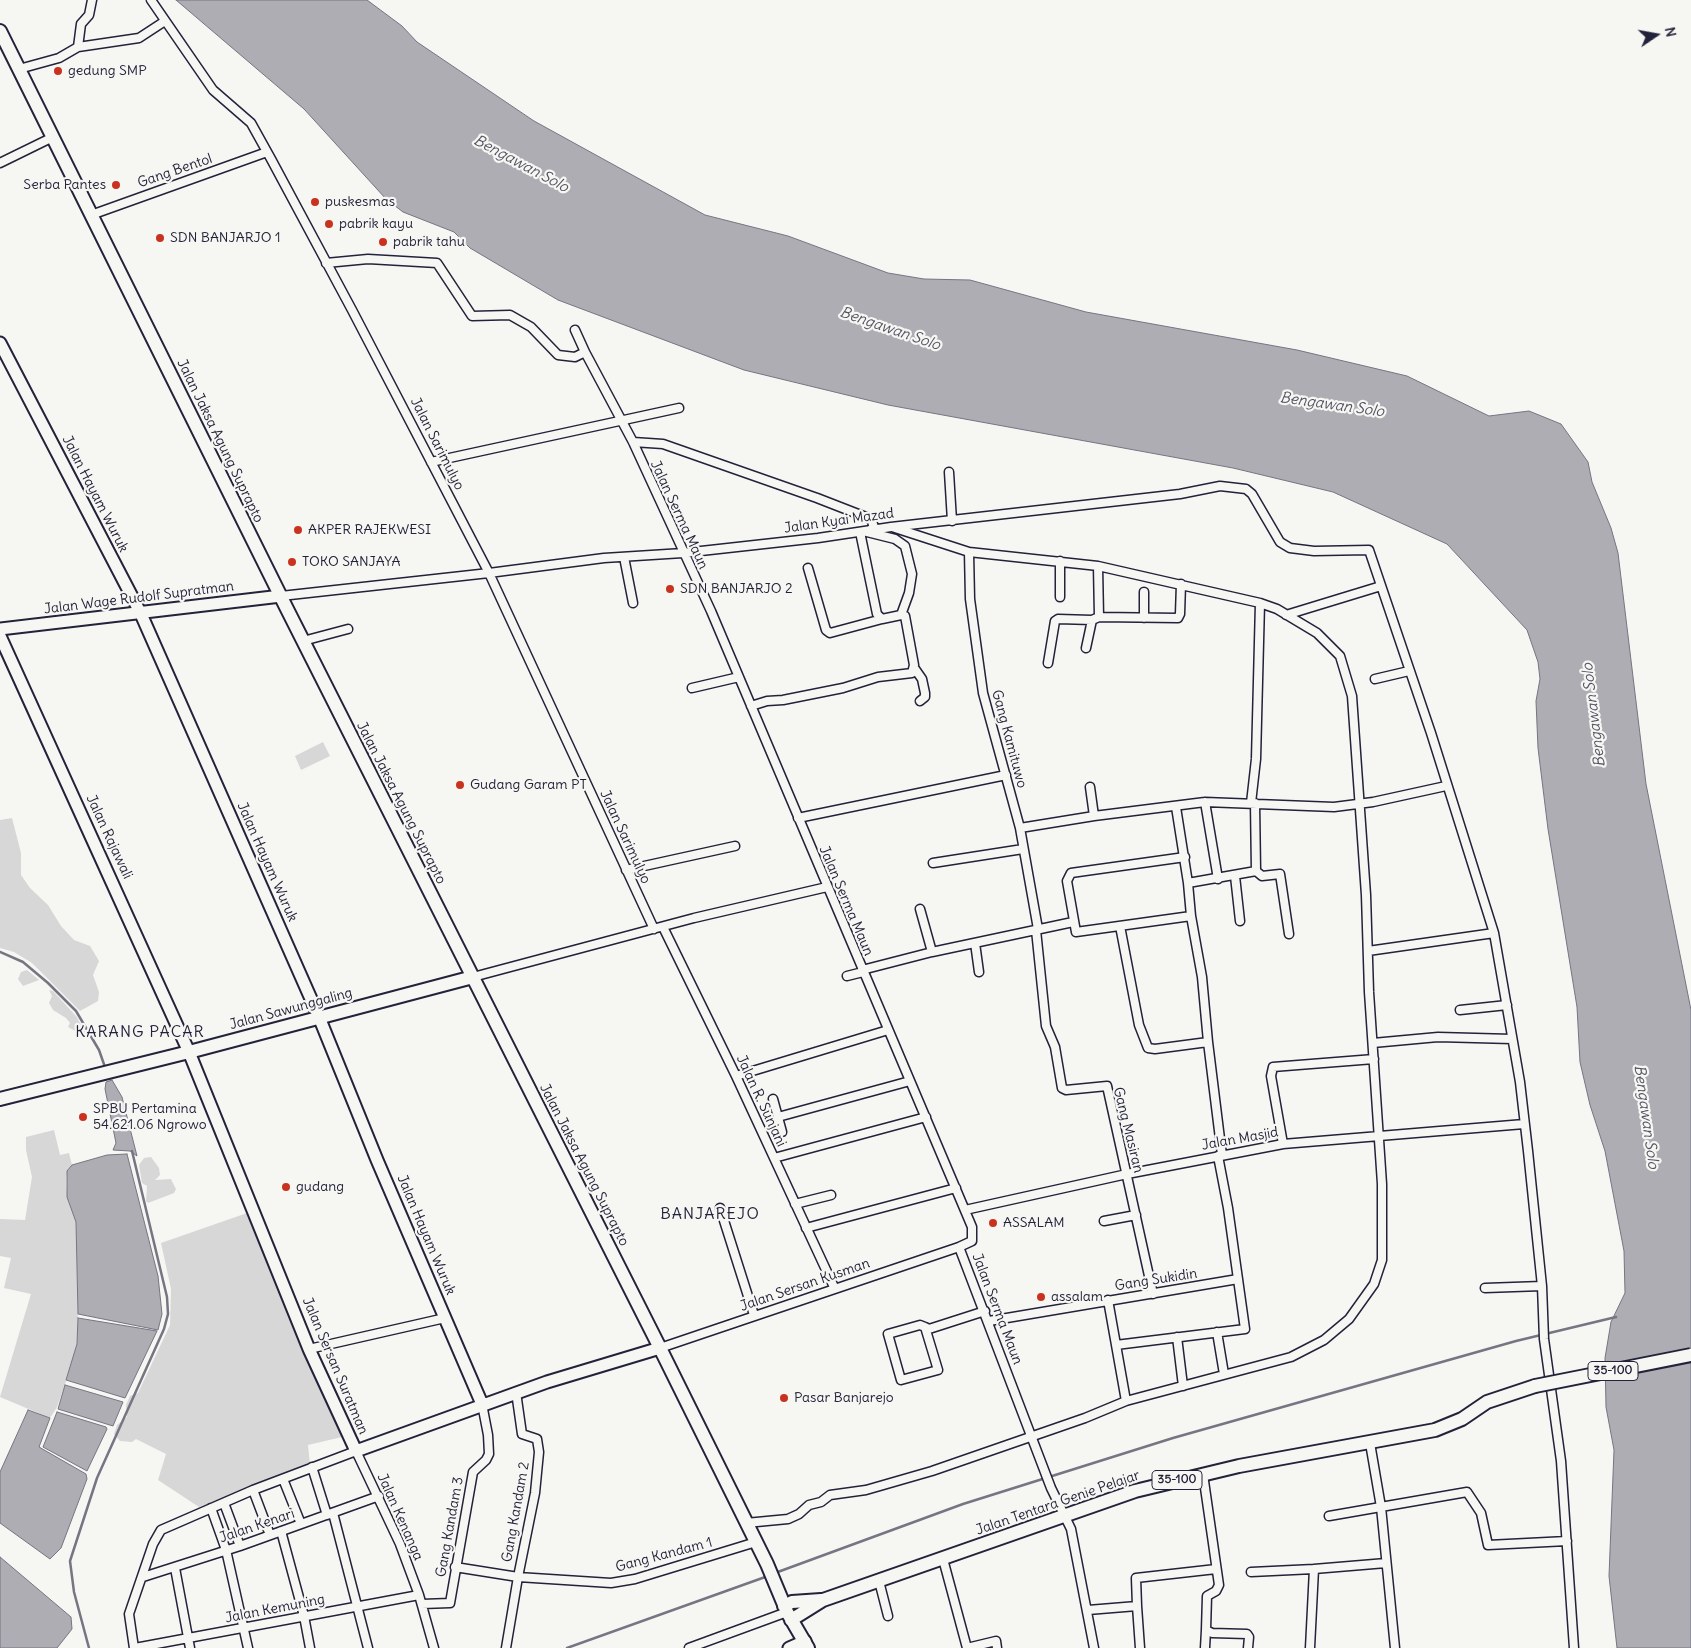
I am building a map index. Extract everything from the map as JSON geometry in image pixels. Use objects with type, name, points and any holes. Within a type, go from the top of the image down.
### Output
[{"type":"main road","name":"Jalan Jaksa Agung Suprapto","points":[[0,31],[303,641],[660,1348],[790,1611]]},
{"type":"main road","name":"Jalan Hayam Wuruk","points":[[0,343],[141,614],[319,1017],[482,1404]]},
{"type":"main road","name":"Jalan Wage Rudolf Supratman","points":[[0,629],[141,614],[281,596]]},
{"type":"main road","name":"Jalan Rajawali","points":[[0,636],[189,1052]]},
{"type":"main road","name":"Jalan Sawunggaling","points":[[0,1099],[189,1052],[473,977]]},
{"type":"main road","name":"Jalan Sersan Suratman","points":[[189,1052],[309,1349],[356,1451],[516,1392],[660,1348]]},
{"type":"main road","name":"Jalan Tentara Genie Pelajar","points":[[790,1611],[1135,1491],[1203,1474],[1370,1444],[1449,1425],[1487,1402],[1535,1386],[1691,1355]]},
{"type":"main road","points":[[788,1648],[805,1641],[790,1611]]},
{"type":"street","points":[[78,47],[80,27],[89,15],[92,0]]},
{"type":"street","name":"Jalan Sarimulyo","points":[[150,0],[214,90],[251,123],[267,152],[432,462],[489,574],[654,929]]},
{"type":"street","points":[[19,69],[59,58],[78,47],[139,38],[165,21]]},
{"type":"street","points":[[0,163],[53,137]]},
{"type":"street","name":"Gang Bentol","points":[[91,215],[267,152]]},
{"type":"street","points":[[326,263],[368,259],[436,263],[472,316],[510,315],[531,327],[558,355],[575,357],[585,352]]},
{"type":"street","name":"Jalan Serma Maun","points":[[575,330],[633,442],[739,677],[966,1210],[974,1238],[972,1241],[959,1247],[1051,1488],[1071,1529],[1094,1648]]},
{"type":"street","points":[[432,462],[594,425],[679,408]]},
{"type":"street","points":[[633,442],[662,444],[871,518],[874,522],[874,527],[865,531]]},
{"type":"street","points":[[948,472],[952,521]]},
{"type":"street","name":"Jalan Kyai Mazad","points":[[281,596],[489,574],[624,557],[683,553],[891,527],[1151,498],[1229,486],[1246,489],[1252,494],[1280,542],[1290,548],[1314,551],[1369,550],[1381,586]]},
{"type":"street","points":[[746,1523],[788,1519],[830,1495],[866,1490],[932,1471],[1126,1401],[1291,1357],[1324,1340],[1349,1319],[1374,1284],[1382,1260],[1382,1184],[1366,896],[1352,696],[1344,667],[1334,648],[1317,633],[1260,603],[1098,566],[969,552],[891,527]]},
{"type":"street","points":[[865,531],[895,539],[905,546],[912,574],[909,593],[901,615]]},
{"type":"street","points":[[865,531],[877,614],[882,619]]},
{"type":"street","name":"Gang Kamituwo","points":[[969,552],[970,599],[981,685],[1020,828],[1037,930]]},
{"type":"street","points":[[624,557],[633,603]]},
{"type":"street","points":[[1060,561],[1060,598]]},
{"type":"street","points":[[1086,648],[1095,619],[1098,566]]},
{"type":"street","points":[[808,568],[826,630],[830,633],[882,619],[901,615],[906,616],[914,669],[922,679],[925,693],[925,697],[920,702]]},
{"type":"street","points":[[1048,663],[1055,621],[1058,619],[1062,617],[1095,619],[1178,618],[1180,584]]},
{"type":"street","points":[[1286,615],[1381,586],[1431,733],[1446,786],[1494,933],[1507,1006],[1524,1124],[1542,1286],[1544,1339],[1561,1461],[1574,1648]]},
{"type":"street","points":[[1144,592],[1144,618]]},
{"type":"street","points":[[1256,872],[1253,803],[1260,603]]},
{"type":"street","points":[[303,641],[348,629]]},
{"type":"street","points":[[751,706],[767,701],[783,700],[843,688],[878,677],[912,673],[914,669]]},
{"type":"street","points":[[1375,679],[1409,671]]},
{"type":"street","points":[[692,688],[739,677]]},
{"type":"street","points":[[798,818],[1006,775]]},
{"type":"street","points":[[1020,828],[1094,816],[1205,802],[1334,808],[1446,786]]},
{"type":"street","points":[[1090,787],[1094,816]]},
{"type":"street","points":[[1205,802],[1218,878]]},
{"type":"street","points":[[1116,1345],[1245,1329],[1220,1155],[1202,977],[1190,916],[1185,857],[1176,807]]},
{"type":"street","points":[[626,870],[735,846]]},
{"type":"street","points":[[933,863],[1023,849]]},
{"type":"street","points":[[1185,857],[1071,873],[1067,881],[1075,931],[1079,932],[1190,916]]},
{"type":"street","points":[[1188,883],[1256,872],[1262,876],[1280,874],[1289,934]]},
{"type":"street","points":[[1236,876],[1240,920]]},
{"type":"street","points":[[473,977],[654,929],[827,887]]},
{"type":"street","points":[[920,909],[932,952]]},
{"type":"street","points":[[847,976],[932,952],[1073,922]]},
{"type":"street","points":[[1120,926],[1138,1025],[1148,1048],[1155,1049],[1208,1042]]},
{"type":"street","name":"Jalan R. Sunjani","points":[[663,927],[736,1076],[834,1287]]},
{"type":"street","name":"Gang Masiran","points":[[1037,930],[1046,1026],[1055,1046],[1062,1088],[1066,1090],[1107,1086],[1153,1294]]},
{"type":"street","points":[[1368,951],[1494,933]]},
{"type":"street","points":[[975,943],[979,972]]},
{"type":"street","points":[[1460,1010],[1507,1006]]},
{"type":"street","points":[[736,1076],[888,1030]]},
{"type":"street","points":[[1373,1043],[1438,1037],[1512,1039]]},
{"type":"street","points":[[1283,1144],[1271,1076],[1273,1067],[1374,1059]]},
{"type":"street","points":[[778,1117],[910,1081]]},
{"type":"street","points":[[773,1099],[782,1132]]},
{"type":"street","points":[[774,1158],[926,1117]]},
{"type":"street","name":"Jalan Masjid","points":[[966,1210],[1127,1174],[1283,1144],[1524,1124]]},
{"type":"street","points":[[806,1228],[956,1188]]},
{"type":"street","points":[[795,1204],[831,1195]]},
{"type":"street","points":[[720,1208],[754,1315]]},
{"type":"street","points":[[1104,1221],[1136,1215]]},
{"type":"street","name":"Jalan Sersan Kusman","points":[[660,1348],[834,1287],[959,1247]]},
{"type":"street","name":"Gang Sukidin","points":[[989,1322],[1238,1279]]},
{"type":"street","points":[[1485,1288],[1542,1286]]},
{"type":"street","points":[[1108,1300],[1126,1401]]},
{"type":"street","points":[[925,1327],[938,1370],[901,1380],[888,1334],[920,1325],[929,1328],[985,1311]]},
{"type":"street","points":[[309,1349],[445,1318]]},
{"type":"street","points":[[1217,1332],[1224,1374]]},
{"type":"street","points":[[1177,1337],[1183,1386]]},
{"type":"street","name":"Gang Kandam 2","points":[[506,1648],[535,1493],[539,1445],[535,1437],[522,1434],[516,1392]]},
{"type":"street","name":"Gang Kandam 3","points":[[422,1604],[450,1603],[473,1472],[486,1460],[489,1454],[488,1435],[482,1404]]},
{"type":"street","points":[[1370,1444],[1381,1507],[1395,1648]]},
{"type":"street","points":[[135,1648],[129,1614],[153,1544],[161,1530],[253,1490],[356,1451]]},
{"type":"street","name":"Jalan Kenanga","points":[[356,1451],[379,1496],[400,1544],[422,1604],[434,1648]]},
{"type":"street","points":[[312,1468],[330,1514],[358,1605],[368,1648]]},
{"type":"street","points":[[1203,1474],[1218,1589],[1207,1596],[1205,1648]]},
{"type":"street","points":[[283,1478],[301,1524]]},
{"type":"street","points":[[253,1490],[270,1535]]},
{"type":"street","points":[[1329,1516],[1467,1492],[1481,1512],[1488,1545],[1567,1541]]},
{"type":"street","name":"Jalan Kenari","points":[[143,1577],[281,1532],[379,1496]]},
{"type":"street","points":[[224,1502],[240,1546]]},
{"type":"street","points":[[212,1508],[226,1550],[248,1648]]},
{"type":"street","points":[[281,1532],[304,1616],[310,1648]]},
{"type":"street","name":"Gang Kandam 1","points":[[455,1566],[518,1577],[611,1583],[635,1579],[756,1542]]},
{"type":"street","points":[[943,1559],[967,1648],[996,1641],[997,1648]]},
{"type":"street","points":[[1251,1572],[1386,1563]]},
{"type":"street","points":[[175,1568],[190,1648]]},
{"type":"street","points":[[1140,1648],[1136,1578],[1216,1569]]},
{"type":"street","points":[[1310,1648],[1314,1569]]},
{"type":"street","points":[[879,1581],[888,1616]]},
{"type":"street","name":"Jalan Kemuning","points":[[135,1648],[419,1595]]},
{"type":"street","points":[[1088,1610],[1137,1606]]},
{"type":"street","points":[[689,1648],[707,1645],[790,1611]]},
{"type":"street","points":[[1206,1630],[1212,1634],[1247,1634],[1249,1637],[1248,1648]]},
{"type":"shaded area","points":[[323,742],[330,756],[301,770],[295,756]]},
{"type":"shaded area","points":[[12,818],[21,853],[21,875],[30,888],[48,905],[61,926],[74,940],[90,946],[99,961],[93,975],[99,992],[98,1001],[80,1011],[32,963],[14,952],[0,948],[0,820]]},
{"type":"shaded area","points":[[27,970],[39,980],[23,986],[18,979],[21,972]]},
{"type":"shaded area","points":[[49,990],[53,991],[76,1016],[87,1035],[78,1037],[77,1032],[68,1027],[70,1023],[66,1018],[53,1010],[49,1003],[52,996]]},
{"type":"shaded area","points":[[54,1130],[60,1155],[69,1153],[72,1165],[67,1171],[66,1181],[67,1197],[76,1222],[78,1314],[77,1344],[71,1367],[57,1407],[50,1418],[0,1397],[31,1294],[4,1288],[11,1258],[0,1256],[0,1219],[25,1220],[32,1177],[26,1150],[26,1137]]},
{"type":"shaded area","points":[[151,1157],[159,1168],[160,1175],[155,1180],[171,1179],[176,1189],[174,1193],[148,1203],[146,1201],[147,1186],[142,1183],[139,1165],[144,1158]]},
{"type":"shaded area","points":[[250,1212],[342,1437],[308,1445],[310,1465],[199,1507],[158,1480],[166,1454],[136,1439],[132,1442],[120,1441],[114,1434],[117,1425],[127,1417],[126,1405],[130,1396],[138,1393],[170,1325],[171,1289],[161,1243]]},
{"type":"water","name":"Bengawan Solo","points":[[176,0],[367,0],[402,26],[417,42],[534,121],[705,215],[788,236],[888,273],[924,279],[970,280],[1086,312],[1297,350],[1407,376],[1489,416],[1529,411],[1561,424],[1588,462],[1592,482],[1611,528],[1618,553],[1646,784],[1691,1010],[1691,1648],[1617,1648],[1609,1576],[1614,1450],[1606,1407],[1605,1358],[1611,1322],[1625,1293],[1624,1251],[1605,1151],[1590,1105],[1580,1062],[1577,1007],[1548,829],[1538,748],[1536,701],[1540,679],[1538,662],[1527,630],[1447,544],[1333,492],[1233,468],[888,405],[744,370],[558,300],[470,248],[454,232],[403,212],[386,199],[304,109]]},
{"type":"water","points":[[112,1080],[122,1097],[137,1156],[130,1151],[113,1150],[116,1143],[105,1089],[106,1082]]},
{"type":"water","points":[[127,1154],[158,1276],[162,1314],[158,1330],[78,1314],[76,1222],[67,1197],[67,1171],[72,1165],[107,1155]]},
{"type":"water","points":[[78,1318],[157,1331],[125,1398],[66,1380],[77,1344]]},
{"type":"water","points":[[65,1385],[123,1402],[113,1426],[58,1409]]},
{"type":"water","points":[[28,1410],[50,1418],[39,1447],[86,1474],[87,1479],[61,1548],[50,1559],[0,1523],[0,1472]]},
{"type":"water","points":[[57,1412],[106,1427],[107,1429],[87,1471],[43,1447]]},
{"type":"water","points":[[0,1557],[71,1617],[72,1629],[57,1648],[0,1648]]},
{"type":"waterway","points":[[0,952],[23,962],[48,983],[76,1011],[99,1050],[106,1070]]},
{"type":"waterway","points":[[89,1648],[74,1592],[70,1561],[97,1478],[164,1329],[168,1314],[167,1297],[132,1151]]},
{"type":"waterway","points":[[775,1573],[963,1504],[1173,1438],[1516,1341],[1616,1317]]},
{"type":"waterway","points":[[567,1648],[768,1576]]},
{"type":"place","name":"gedung SMP","points":[[58,71]]},
{"type":"place","name":"Serba Pantes","points":[[116,185]]},
{"type":"place","name":"puskesmas","points":[[315,202]]},
{"type":"place","name":"pabrik kayu","points":[[329,224]]},
{"type":"place","name":"SDN BANJARJO 1","points":[[160,238]]},
{"type":"place","name":"pabrik tahu","points":[[383,242]]},
{"type":"place","name":"AKPER RAJEKWESI","points":[[298,530]]},
{"type":"place","name":"TOKO SANJAYA","points":[[292,562]]},
{"type":"place","name":"SDN BANJARJO 2","points":[[670,589]]},
{"type":"place","name":"Gudang Garam PT","points":[[460,785]]},
{"type":"place","name":"SPBU Pertamina 54.621.06 Ngrowo","points":[[83,1117]]},
{"type":"place","name":"gudang","points":[[286,1187]]},
{"type":"place","name":"ASSALAM","points":[[993,1223]]},
{"type":"place","name":"assalam","points":[[1041,1297]]},
{"type":"place","name":"Pasar Banjarejo","points":[[784,1398]]},
{"type":"district","name":"KARANG PACAR","points":[[140,1032]]},
{"type":"district","name":"BANJAREJO","points":[[710,1214]]}]
